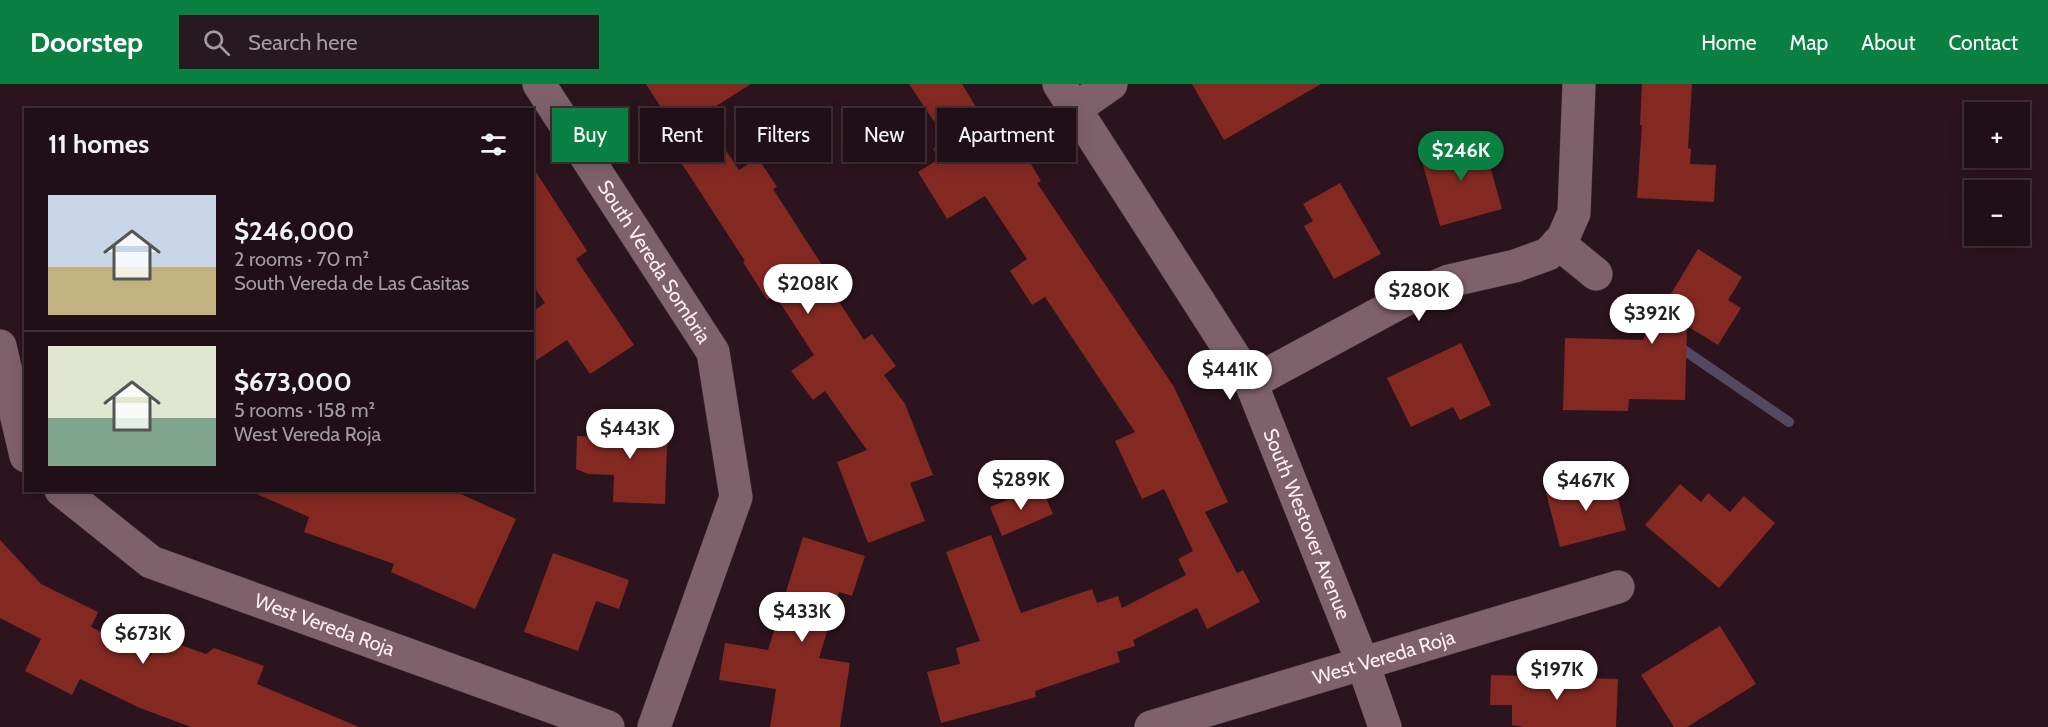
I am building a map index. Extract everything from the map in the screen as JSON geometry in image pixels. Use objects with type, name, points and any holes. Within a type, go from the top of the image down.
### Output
[{"type":"street","name":"South Vereda Sombria","points":[[539,84],[712,352],[736,497],[654,727]]},
{"type":"street","points":[[1067,97],[1111,84]]},
{"type":"street","points":[[1251,383],[1410,297],[1449,281],[1515,266],[1548,254],[1560,241],[1574,213],[1579,84]]},
{"type":"street","name":"South Westover Avenue","points":[[1067,97],[1251,383],[1364,664],[1386,727]]},
{"type":"street","points":[[1560,241],[1596,274]]},
{"type":"street","points":[[0,346],[24,448]]},
{"type":"street","name":"West Vereda Roja","points":[[64,492],[151,562],[608,727]]},
{"type":"street","name":"West Vereda Roja","points":[[1151,727],[1618,587]]},
{"type":"building","points":[[646,84],[751,84],[713,108],[661,108]]},
{"type":"building","points":[[909,84],[962,84],[977,108],[937,108],[937,126]]},
{"type":"building","points":[[1192,84],[1321,84],[1224,140]]},
{"type":"building","points":[[1642,84],[1692,84],[1688,148],[1691,149],[1690,164],[1716,165],[1714,202],[1637,198]]},
{"type":"building","points":[[1482,137],[1502,209],[1440,226],[1420,154]]},
{"type":"building","points":[[724,148],[739,170],[752,162],[761,162],[777,187],[773,189],[831,279],[826,282],[864,340],[872,334],[896,366],[884,375],[905,404],[933,475],[910,483],[925,521],[868,543],[837,462],[867,450],[825,391],[813,400],[791,371],[814,355],[775,295],[767,300],[743,262],[745,261],[682,164],[685,162],[724,162]]},
{"type":"building","points":[[937,160],[1030,162],[1041,181],[1037,183],[1174,387],[1228,502],[1205,512],[1237,573],[1243,570],[1260,602],[1207,629],[1197,608],[1133,640],[1135,646],[1117,652],[1120,662],[1035,691],[1036,697],[941,723],[927,672],[960,664],[956,648],[980,641],[946,552],[991,535],[1021,613],[1092,589],[1097,603],[1118,596],[1122,608],[1186,575],[1178,559],[1193,551],[1164,489],[1142,499],[1115,441],[1135,432],[1045,297],[1032,305],[1010,271],[1027,259],[985,196],[947,219],[918,172]]},
{"type":"building","points":[[534,169],[587,251],[576,259],[634,345],[590,374],[567,340],[534,362],[534,311],[545,303],[534,287]]},
{"type":"building","points":[[1340,183],[1381,254],[1334,279],[1304,226],[1313,221],[1303,204]]},
{"type":"building","points":[[1698,249],[1742,277],[1728,300],[1741,308],[1718,345],[1687,326],[1685,400],[1629,399],[1628,411],[1563,410],[1565,338],[1643,340]]},
{"type":"building","points":[[1461,343],[1491,405],[1460,420],[1453,407],[1411,427],[1387,378]]},
{"type":"building","points":[[618,417],[668,418],[665,504],[613,502],[614,475],[588,474],[576,469],[577,436],[633,438]]},
{"type":"building","points":[[1612,476],[1626,530],[1560,547],[1546,493]]},
{"type":"building","points":[[1680,484],[1701,502],[1708,493],[1730,512],[1744,496],[1775,523],[1719,588],[1645,525]]},
{"type":"building","points":[[1041,486],[1053,514],[1002,536],[990,507]]},
{"type":"building","points":[[253,492],[456,492],[516,519],[475,609],[391,572],[394,564],[304,532],[309,517]]},
{"type":"building","points":[[803,537],[865,556],[852,596],[839,592],[819,658],[850,663],[840,727],[770,727],[776,689],[719,680],[725,643],[768,650]]},
{"type":"building","points":[[0,540],[41,584],[98,612],[91,627],[151,656],[158,637],[206,654],[214,648],[264,666],[257,684],[359,727],[191,727],[140,708],[80,679],[72,695],[25,671],[41,639],[0,618]]},
{"type":"building","points":[[553,553],[629,580],[619,609],[596,601],[578,651],[524,632]]},
{"type":"building","points":[[1720,626],[1756,684],[1687,727],[1674,727],[1641,675]]},
{"type":"building","points":[[1491,675],[1618,679],[1616,727],[1512,725],[1512,705],[1490,705]]},
{"type":"waterway","points":[[1632,315],[1662,335]]},
{"type":"waterway","points":[[1675,344],[1789,422]]}]
